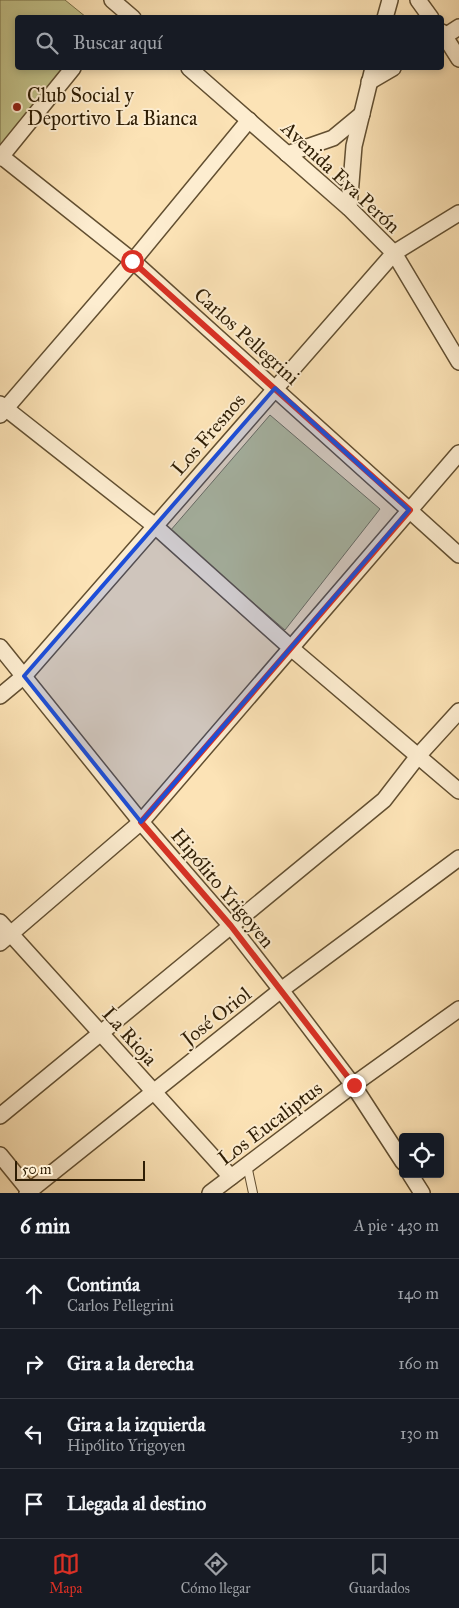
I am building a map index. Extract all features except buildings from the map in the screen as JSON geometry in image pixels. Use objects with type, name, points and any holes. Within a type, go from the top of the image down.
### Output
[{"type":"street","points":[[386,15],[390,0]]},
{"type":"street","points":[[418,0],[429,15]]},
{"type":"street","points":[[444,34],[459,27]]},
{"type":"street","points":[[444,38],[459,59]]},
{"type":"street","points":[[1,157],[71,70]]},
{"type":"street","name":"Avenida Eva Perón","points":[[191,70],[349,208],[394,253],[459,362]]},
{"type":"street","points":[[349,208],[354,146],[371,75],[387,70]]},
{"type":"street","points":[[288,154],[332,138],[362,114]]},
{"type":"street","points":[[249,120],[132,261],[2,409],[155,526],[291,648],[459,790]]},
{"type":"street","name":"Carlos Pellegrini","points":[[1,157],[132,261],[459,555]]},
{"type":"street","name":"Los Fresnos","points":[[0,696],[24,676],[394,253],[459,213]]},
{"type":"street","points":[[5,938],[141,822],[459,453]]},
{"type":"street","name":"Hipólito Yrigoyen","points":[[0,647],[141,822],[231,926],[354,1085],[399,1156]]},
{"type":"street","points":[[0,1116],[384,800],[418,756],[459,711]]},
{"type":"street","name":"José Oriol","points":[[29,1192],[152,1091],[281,990],[459,858]]},
{"type":"street","name":"La Rioja","points":[[0,922],[5,938],[100,1033],[231,1177]]},
{"type":"street","name":"Los Eucaliptus","points":[[210,1193],[459,1009]]},
{"type":"street","points":[[0,1155],[29,1192]]},
{"type":"street","points":[[413,1178],[422,1193]]},
{"type":"lane","points":[[247,1165],[254,1193]]},
{"type":"highlighted area","points":[[275,388],[409,510],[141,822],[24,676]]},
{"type":"green space","name":"Club Social y Deportivo La Bianca","points":[[0,0],[65,0],[84,15],[15,15],[15,70],[64,70],[0,146]]},
{"type":"green space","points":[[270,415],[380,509],[285,630],[170,531]]},
{"type":"place","name":"Club Social y Deportivo La Bianca","points":[[17,107]]},
{"type":"route","points":[[132,261],[410,510],[141,822],[231,926],[354,1085]]}]
